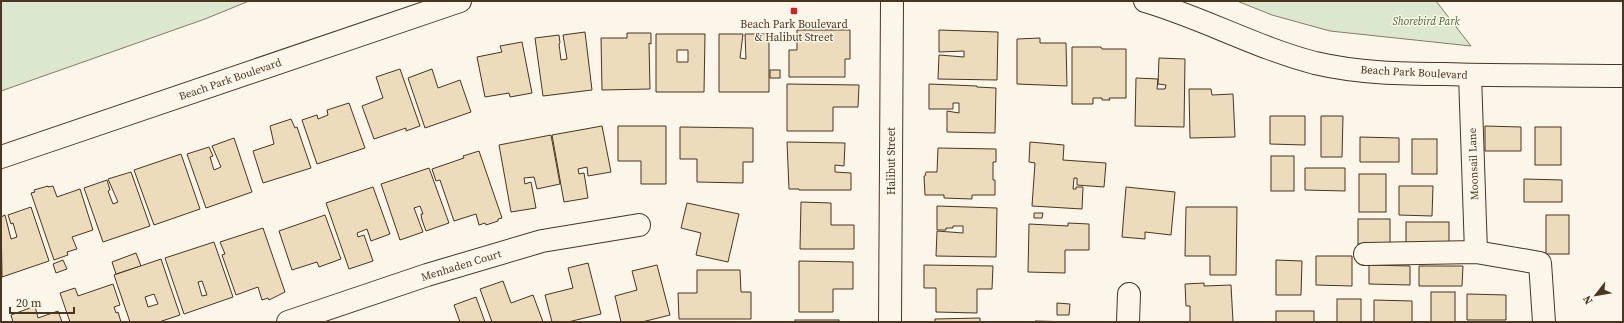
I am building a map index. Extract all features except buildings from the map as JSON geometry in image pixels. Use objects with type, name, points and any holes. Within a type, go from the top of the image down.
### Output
[{"type":"street","name":"Beach Park Boulevard","points":[[1,157],[460,1]]},
{"type":"street","name":"Halibut Street","points":[[890,322],[892,1]]},
{"type":"street","name":"Beach Park Boulevard","points":[[1145,1],[1170,8],[1253,42],[1315,63],[1380,72],[1470,75],[1623,76]]},
{"type":"street","name":"Moonsail Lane","points":[[1470,75],[1476,252]]},
{"type":"street","name":"Menhaden Court","points":[[288,322],[427,275],[542,241],[639,225]]},
{"type":"street","points":[[1366,254],[1476,252],[1540,263],[1544,322]]},
{"type":"street","points":[[1128,322],[1129,294]]},
{"type":"green space","points":[[1,1],[249,1],[205,19],[1,91]]},
{"type":"green space","name":"Shorebird Park","points":[[1237,1],[1436,1],[1471,46],[1330,31],[1272,15]]},
{"type":"place","name":"Beach Park Boulevard & Halibut Street","points":[[794,11]]}]
